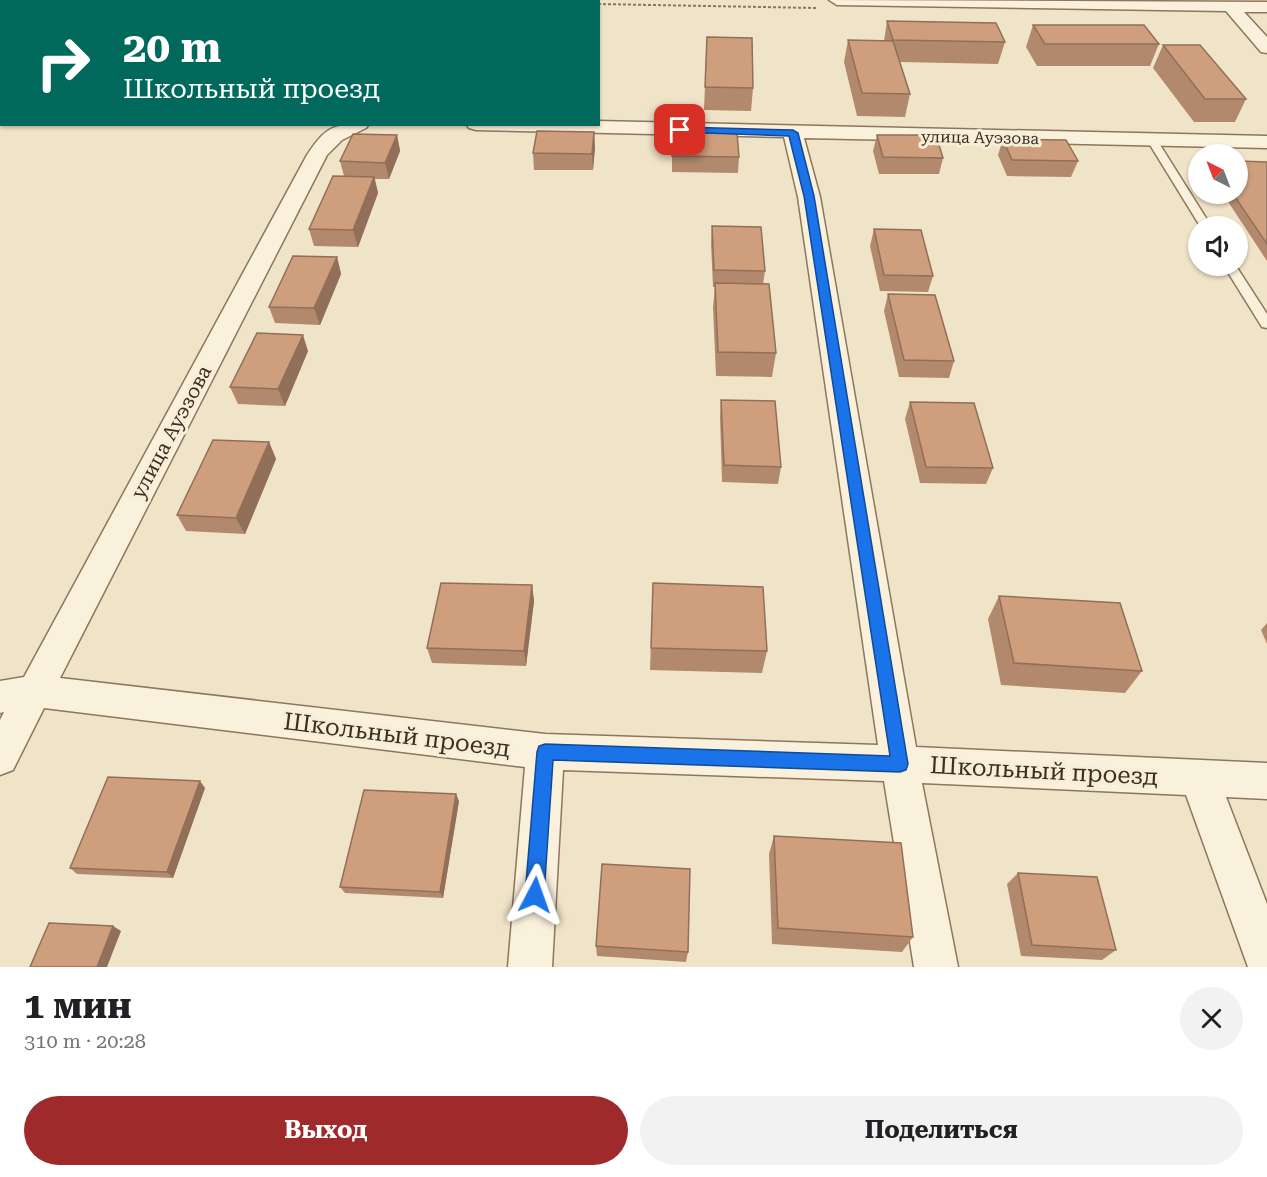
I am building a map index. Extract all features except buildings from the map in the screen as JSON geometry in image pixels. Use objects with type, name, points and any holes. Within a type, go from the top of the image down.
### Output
[{"type":"street","points":[[837,0],[1228,3],[1267,7]]},
{"type":"street","points":[[1228,3],[1267,48]]},
{"type":"street","name":"улица Ауэзова","points":[[0,757],[16,694],[317,155],[326,141],[353,126]]},
{"type":"street","name":"улица Ауэзова","points":[[546,126],[1267,142]]},
{"type":"street","points":[[793,133],[809,196],[900,764],[936,967]]},
{"type":"street","name":"Школьный проезд","points":[[16,694],[545,752],[1267,780]]},
{"type":"street","points":[[530,967],[545,752]]},
{"type":"street","points":[[1199,777],[1267,960]]},
{"type":"lane","points":[[1152,140],[1200,216]]},
{"type":"lane","points":[[1236,276],[1267,324]]},
{"type":"route","points":[[535,895],[545,752],[900,764],[809,196],[793,133],[680,130]]}]
